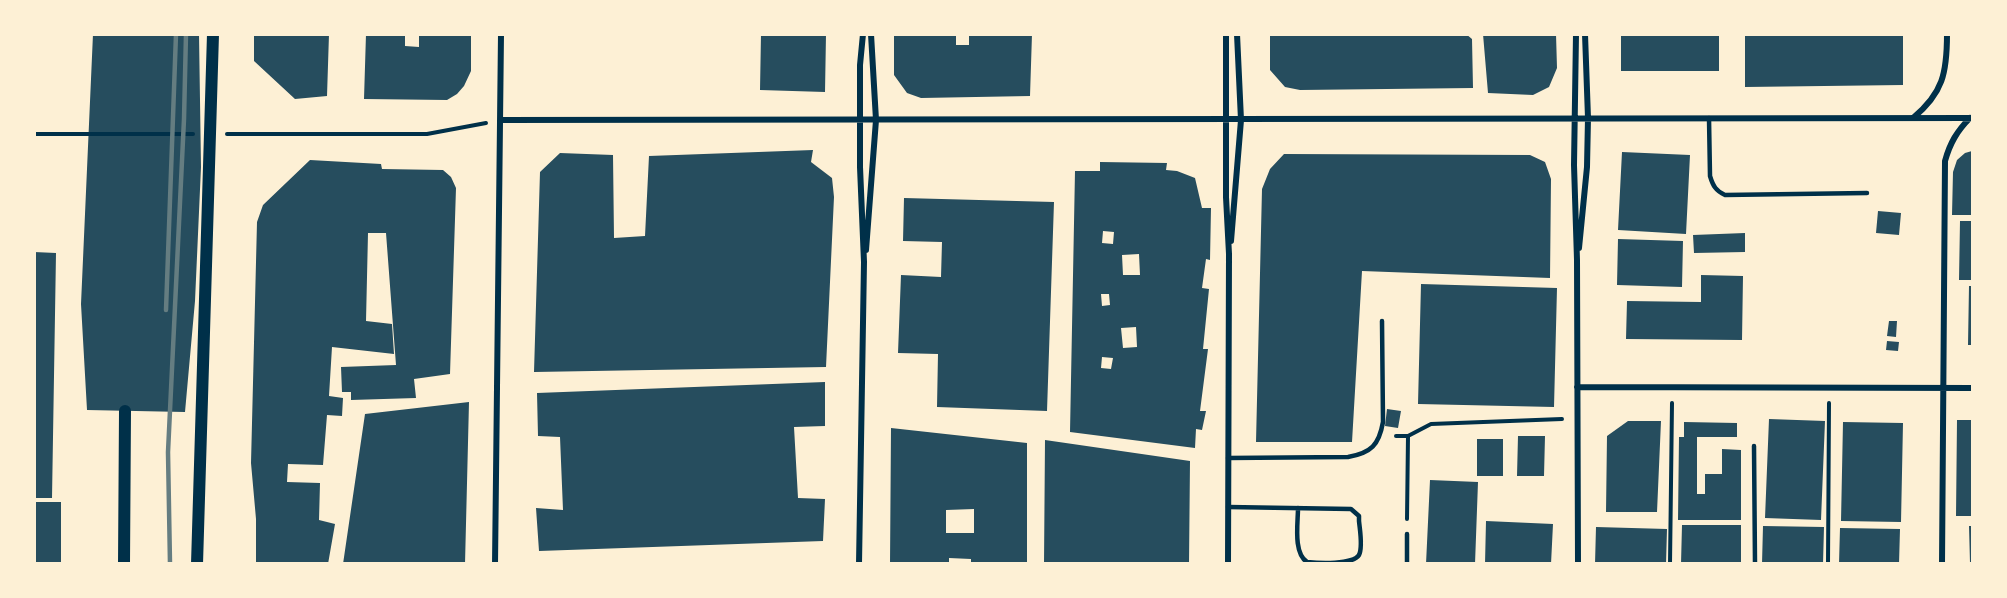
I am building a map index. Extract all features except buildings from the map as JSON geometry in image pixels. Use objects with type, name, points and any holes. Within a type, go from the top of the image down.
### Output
[{"type":"main road","points":[[197,564],[213,34]]},
{"type":"main road","points":[[124,564],[125,411]]},
{"type":"street","points":[[495,564],[501,34]]},
{"type":"street","points":[[859,564],[864,262],[860,120],[863,34]]},
{"type":"street","points":[[864,262],[876,120],[871,34]]},
{"type":"street","points":[[1226,34],[1226,197],[1229,254],[1228,564]]},
{"type":"street","points":[[1229,254],[1240,120],[1237,34]]},
{"type":"street","points":[[1576,34],[1574,195],[1577,260],[1578,564]]},
{"type":"street","points":[[1577,260],[1585,194],[1588,118],[1585,34]]},
{"type":"street","points":[[1913,118],[1927,106],[1945,75],[1947,34]]},
{"type":"street","points":[[501,120],[1972,118]]},
{"type":"street","points":[[1942,564],[1945,161],[1950,144],[1958,130],[1972,118]]},
{"type":"street","points":[[1578,387],[1972,388]]},
{"type":"lane","points":[[1709,118],[1710,176],[1712,185],[1725,195],[1867,193]]},
{"type":"lane","points":[[1228,458],[1348,457],[1361,455],[1373,447],[1381,435],[1383,422],[1382,321]]},
{"type":"lane","points":[[1754,446],[1755,564]]},
{"type":"lane","points":[[1228,507],[1298,508],[1351,509],[1359,521],[1360,553],[1357,558],[1348,562],[1313,563],[1302,560],[1299,549],[1298,508]]},
{"type":"lane","points":[[1407,534],[1407,564]]},
{"type":"path","points":[[359,134],[427,134],[501,120]]},
{"type":"path","points":[[1670,564],[1672,388]]},
{"type":"path","points":[[1828,564],[1829,388]]},
{"type":"path","points":[[1381,435],[1408,436],[1431,424],[1578,418]]},
{"type":"path","points":[[1407,534],[1408,436]]},
{"type":"railway","points":[[166,310],[176,34]]},
{"type":"railway","points":[[170,564],[168,452],[186,34]]}]
